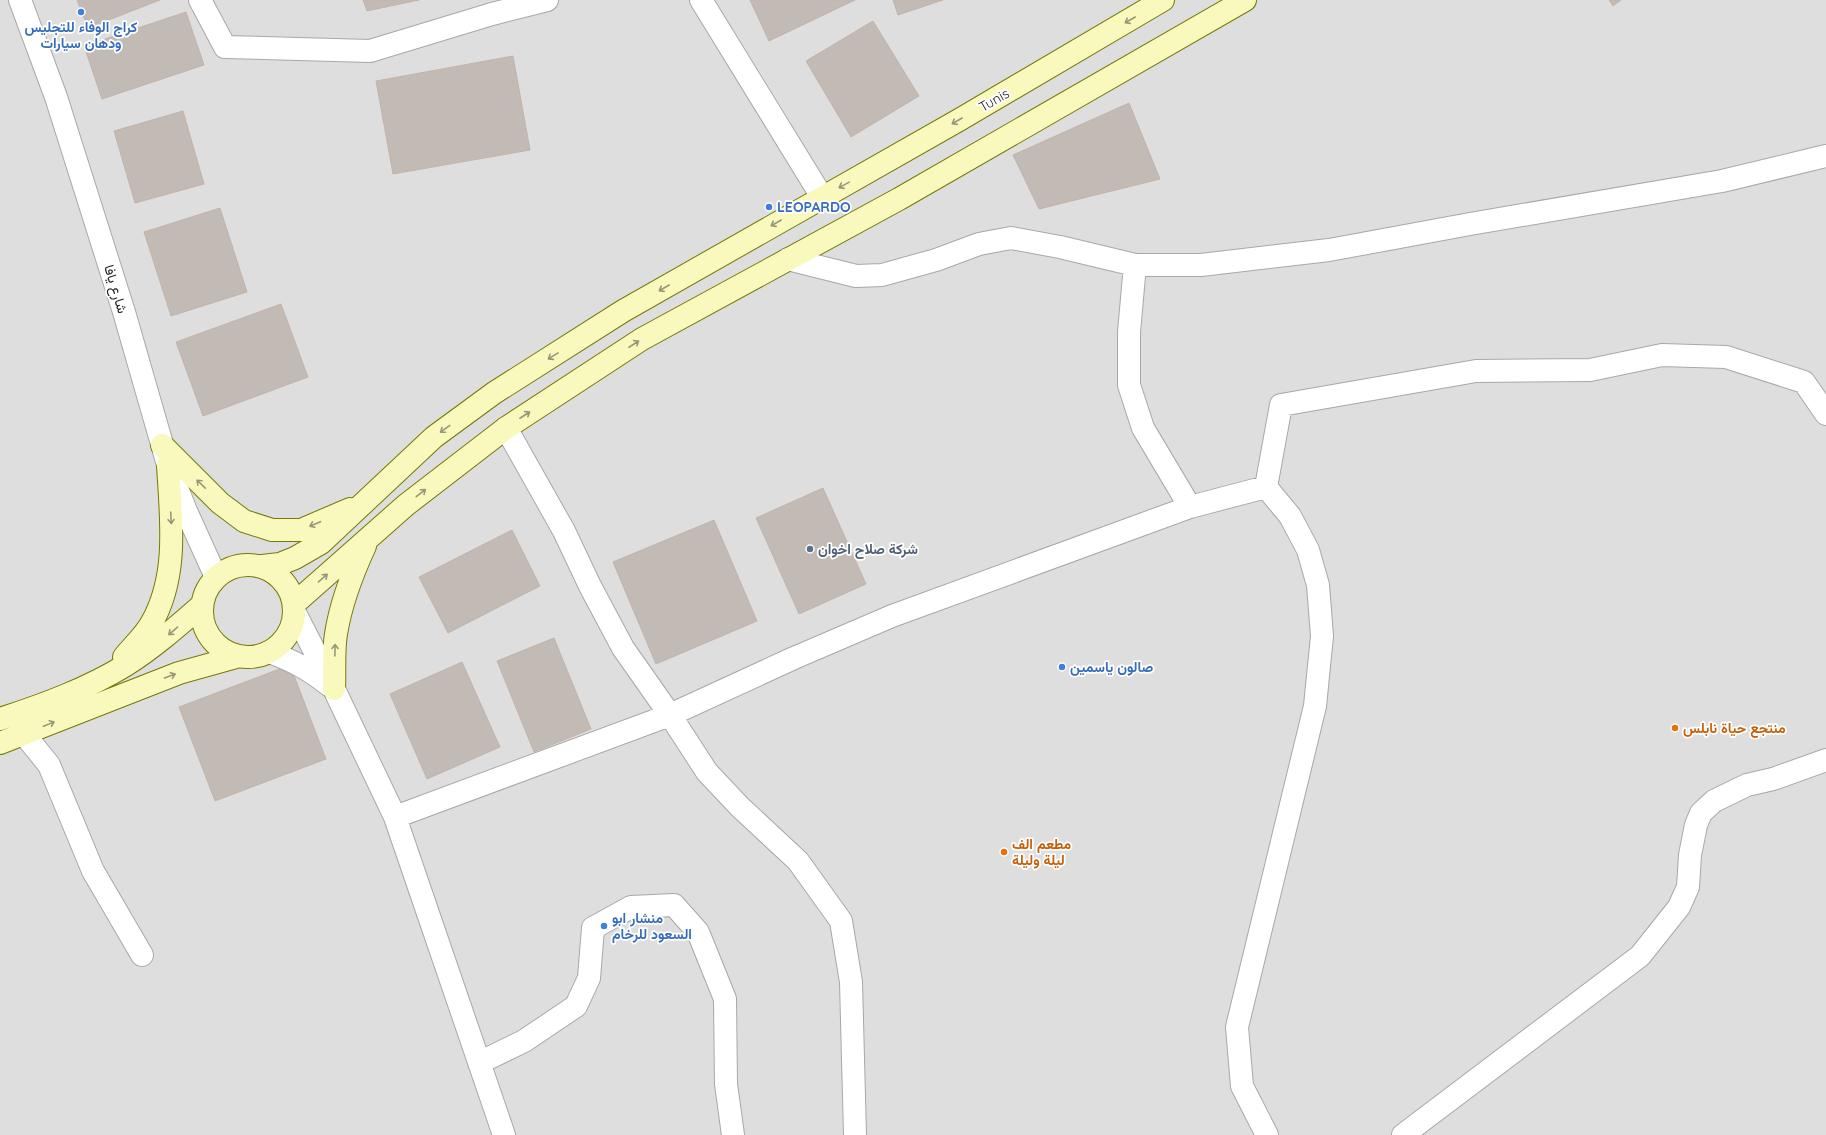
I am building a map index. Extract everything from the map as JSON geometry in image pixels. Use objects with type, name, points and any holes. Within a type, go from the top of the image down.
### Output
[{"type":"main road","name":"Tunis","points":[[262,566],[280,564],[290,560],[321,542],[434,437],[494,393],[623,311],[959,120],[1163,0]]},
{"type":"main road","points":[[294,609],[406,505],[506,428],[642,339],[899,199],[1245,0]]},
{"type":"main road","points":[[162,445],[215,497],[244,521],[272,530],[302,530],[364,503]]},
{"type":"main road","points":[[107,676],[151,624],[160,603],[168,577],[172,545],[168,465]]},
{"type":"main road","points":[[334,689],[336,635],[341,606],[350,580],[368,539]]},
{"type":"main road","points":[[246,564],[262,566],[276,573],[287,586],[294,599],[292,628],[285,640],[269,652],[261,656],[246,658],[232,654],[219,647],[209,636],[203,621],[202,605],[207,590],[216,577],[230,568],[246,564]]},
{"type":"main road","points":[[0,718],[33,708],[89,686],[107,676],[164,639],[202,605]]},
{"type":"main road","points":[[0,743],[179,673],[240,656]]},
{"type":"street","name":"شارع يافا","points":[[20,0],[56,97],[124,312],[168,465],[216,577]]},
{"type":"street","points":[[200,0],[225,47],[370,51],[492,14],[547,0]]},
{"type":"street","points":[[701,0],[822,197]]},
{"type":"street","points":[[788,259],[856,276],[882,275],[936,260],[979,244],[1011,238],[1060,247],[1135,265],[1201,265],[1329,250],[1470,224],[1722,181],[1826,156]]},
{"type":"street","points":[[1135,265],[1129,332],[1130,384],[1143,428],[1190,507]]},
{"type":"street","points":[[1267,1135],[1242,1086],[1238,1027],[1315,706],[1322,636],[1318,585],[1308,550],[1290,516],[1266,487],[1281,405],[1476,371],[1590,370],[1662,355],[1726,357],[1804,382],[1826,414]]},
{"type":"street","points":[[506,428],[564,531],[590,586],[623,648],[670,715],[707,772],[740,806],[798,861],[841,920],[851,982],[855,1135]]},
{"type":"street","points":[[395,817],[670,715],[794,658],[892,616],[1190,507],[1266,487]]},
{"type":"street","points":[[294,609],[395,817],[504,1135]]},
{"type":"street","points":[[269,652],[291,660],[310,670],[334,689]]},
{"type":"street","points":[[24,734],[49,765],[93,871],[142,956]]},
{"type":"street","points":[[1403,1135],[1640,956],[1679,907],[1688,887],[1690,855],[1700,813],[1714,801],[1747,785],[1773,779],[1826,760]]},
{"type":"street","points":[[479,1063],[524,1041],[576,1006],[589,978],[593,928],[631,907],[674,905],[698,932],[725,999],[726,1084],[733,1135]]},
{"type":"shaded area","points":[[0,0],[1826,0],[1826,1135],[0,1135]]},
{"type":"building","points":[[77,0],[160,0],[88,28]]},
{"type":"building","points":[[363,0],[419,0],[367,11]]},
{"type":"building","points":[[750,0],[855,0],[769,41]]},
{"type":"building","points":[[893,0],[943,0],[898,15]]},
{"type":"building","points":[[1609,0],[1621,0],[1613,6]]},
{"type":"building","points":[[186,12],[204,65],[102,99],[84,46]]},
{"type":"building","points":[[873,21],[919,96],[851,137],[806,61]]},
{"type":"building","points":[[513,56],[530,150],[393,174],[376,81]]},
{"type":"building","points":[[1129,103],[1160,179],[1039,209],[1013,155]]},
{"type":"building","points":[[183,111],[204,184],[135,203],[114,131]]},
{"type":"building","points":[[220,208],[247,292],[171,316],[144,232]]},
{"type":"building","points":[[281,304],[308,377],[203,416],[176,342]]},
{"type":"building","points":[[823,488],[866,584],[799,614],[756,518]]},
{"type":"building","points":[[714,520],[757,621],[656,664],[613,562]]},
{"type":"building","points":[[512,530],[540,586],[448,633],[419,577]]},
{"type":"building","points":[[554,638],[591,729],[534,752],[497,661]]},
{"type":"building","points":[[462,662],[500,747],[427,779],[390,694]]},
{"type":"building","points":[[290,665],[326,759],[215,801],[179,707]]},
{"type":"place","name":"كراج الوفاء للتجليس ودهان سيارات","points":[[81,12]]},
{"type":"place","name":"LEOPARDO","points":[[769,207]]},
{"type":"place","name":"شركة صلاح اخوان","points":[[810,549]]},
{"type":"place","name":"صالون ياسمين","points":[[1062,667]]},
{"type":"place","name":"منتجع حياة نابلس","points":[[1675,728]]},
{"type":"place","name":"مطعم الف ليلة وليلة","points":[[1004,852]]},
{"type":"place","name":"منشار ابو السعود للرخام","points":[[604,926]]}]
